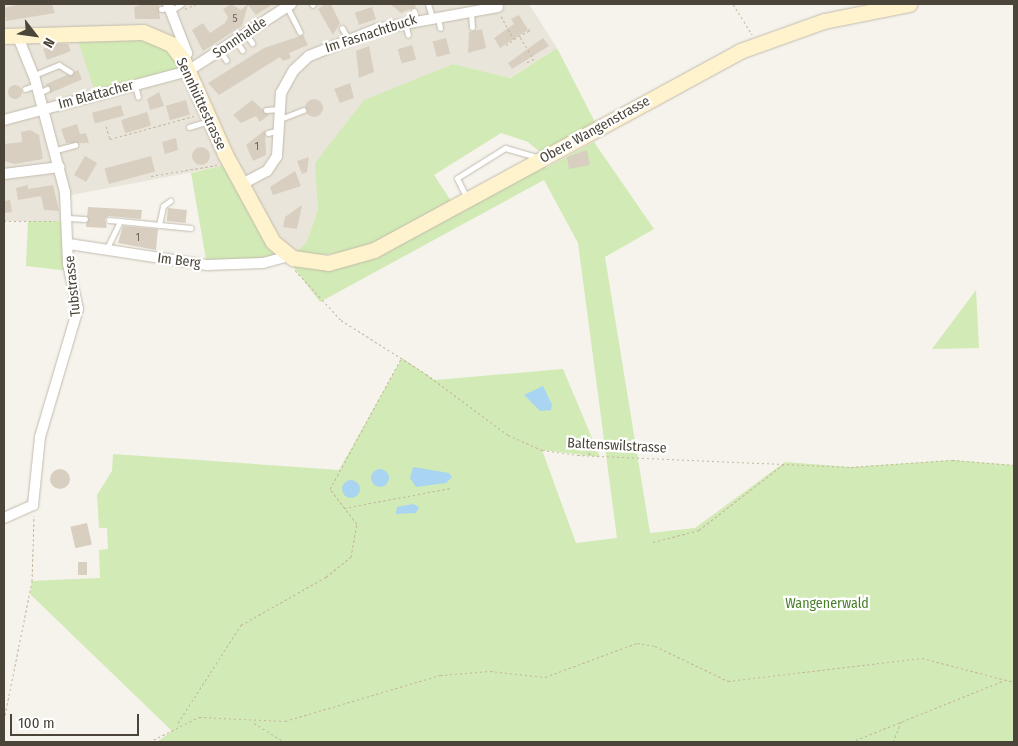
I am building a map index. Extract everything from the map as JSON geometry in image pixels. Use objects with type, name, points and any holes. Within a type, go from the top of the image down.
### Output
[{"type":"street","name":"Obere Wangenstrasse","points":[[289,256],[328,263],[356,258],[468,200],[758,43],[824,21],[909,4]]},
{"type":"street","name":"Sonnhalde","points":[[186,65],[222,50],[263,17],[289,5]]},
{"type":"street","points":[[167,8],[187,53],[186,65]]},
{"type":"street","name":"Im Fasnachtbuck","points":[[244,184],[267,171],[276,156],[284,85],[301,62],[376,25],[412,18],[500,10]]},
{"type":"street","name":"Sennhüttestrasse","points":[[11,36],[52,38],[143,32],[171,44],[186,65],[206,117],[244,184],[272,242],[289,256]]},
{"type":"street","name":"Tubstrasse","points":[[11,36],[39,85],[43,110],[60,167],[68,220],[77,318],[40,437],[33,505]]},
{"type":"street","name":"Im Blattacher","points":[[4,120],[135,84],[186,65]]},
{"type":"street","points":[[4,174],[60,167]]},
{"type":"street","name":"Im Berg","points":[[69,244],[207,265],[263,263],[289,256]]},
{"type":"street","points":[[4,518],[33,505]]},
{"type":"lane","points":[[167,8],[181,4]]},
{"type":"lane","points":[[428,4],[440,28]]},
{"type":"lane","points":[[289,5],[300,32]]},
{"type":"lane","points":[[470,13],[472,27]]},
{"type":"lane","points":[[408,35],[412,18]]},
{"type":"lane","points":[[342,28],[348,39]]},
{"type":"lane","points":[[239,36],[252,43]]},
{"type":"lane","points":[[239,36],[242,50]]},
{"type":"lane","points":[[24,89],[39,85],[59,65],[70,72]]},
{"type":"lane","points":[[135,84],[138,97]]},
{"type":"lane","points":[[266,110],[279,119]]},
{"type":"lane","points":[[268,133],[279,119],[303,110]]},
{"type":"lane","points":[[189,127],[206,117]]},
{"type":"lane","points":[[56,150],[75,145]]},
{"type":"lane","points":[[468,200],[458,178],[505,148],[542,159]]},
{"type":"lane","points":[[159,225],[163,206],[170,201]]},
{"type":"lane","points":[[68,220],[85,219]]},
{"type":"lane","points":[[109,220],[191,228]]},
{"type":"lane","points":[[106,251],[120,221]]},
{"type":"path","points":[[181,4],[188,10],[196,4]]},
{"type":"path","points":[[732,4],[758,43]]},
{"type":"path","points":[[500,10],[514,39]]},
{"type":"path","points":[[506,45],[530,30],[526,27]]},
{"type":"path","points":[[520,36],[534,59],[525,63]]},
{"type":"path","points":[[106,126],[110,139],[206,117]]},
{"type":"path","points":[[151,176],[225,164]]},
{"type":"path","points":[[4,220],[68,220]]},
{"type":"path","name":"Baltenswilstrasse","points":[[289,256],[306,287],[327,308],[402,358],[516,440],[551,452],[591,456],[785,462],[852,467],[952,460],[1014,465]]},
{"type":"path","points":[[177,724],[241,625],[349,560],[357,526],[344,508],[331,496],[330,487],[402,358]]},
{"type":"path","points":[[583,444],[591,456]]},
{"type":"path","points":[[653,542],[699,530],[785,462]]},
{"type":"path","points":[[344,508],[451,488]]},
{"type":"path","points":[[4,720],[32,581],[33,505]]},
{"type":"path","points":[[149,742],[177,724],[199,717],[253,723],[326,712],[440,675],[490,671],[545,677],[637,643],[655,646],[728,681],[922,658],[1014,682]]},
{"type":"path","points":[[851,742],[1004,680]]},
{"type":"path","points":[[893,742],[902,721]]},
{"type":"path","points":[[253,723],[285,742]]},
{"type":"shaded area","points":[[4,4],[529,4],[557,48],[509,78],[453,64],[316,163],[318,210],[306,243],[289,256],[230,165],[66,196],[69,221],[4,221]]},
{"type":"green space","points":[[75,32],[158,36],[188,71],[96,95]]},
{"type":"green space","points":[[557,48],[598,128],[546,157],[528,142],[501,133],[434,175],[455,207],[374,250],[207,265],[191,173],[230,164],[264,227],[295,252],[306,243],[318,210],[315,163],[364,100],[453,64],[510,78]]},
{"type":"green space","name":"Wangenerwald","points":[[594,142],[654,229],[605,257],[650,533],[695,528],[785,462],[851,467],[952,460],[1014,465],[1014,742],[157,742],[172,731],[30,594],[32,581],[100,578],[99,550],[108,549],[107,528],[99,528],[97,495],[112,471],[113,454],[339,470],[402,358],[435,380],[563,369],[600,457],[542,450],[576,543],[617,538],[578,243],[544,180],[320,302],[292,265],[340,267],[543,163],[546,168]]},
{"type":"green space","points":[[28,221],[69,221],[69,271],[26,266]]},
{"type":"green space","points":[[976,290],[979,348],[932,349]]},
{"type":"water","points":[[543,386],[552,405],[551,410],[540,411],[524,395]]},
{"type":"water","points":[[413,467],[449,473],[452,477],[446,483],[416,487],[410,478]]},
{"type":"water","points":[[380,469],[386,472],[389,478],[386,484],[380,487],[374,484],[371,478],[374,472]]},
{"type":"water","points":[[351,480],[357,483],[360,489],[357,495],[351,498],[345,495],[342,489],[345,483]]},
{"type":"water","points":[[413,504],[419,507],[416,513],[396,514],[397,507]]},
{"type":"building","points":[[21,4],[52,4],[55,13],[6,21],[4,8]]},
{"type":"building","points":[[144,4],[158,4],[160,19],[135,19],[134,7]]},
{"type":"building","points":[[231,4],[241,10],[248,4],[273,4],[256,15],[248,5],[242,26],[203,51],[192,30],[203,23],[210,33],[225,23],[228,17],[223,9]]},
{"type":"building","points":[[325,4],[331,4],[340,23],[333,35],[318,9]]},
{"type":"building","points":[[390,4],[415,4],[416,7],[401,13]]},
{"type":"building","points":[[372,7],[376,19],[359,25],[355,13]]},
{"type":"building","points":[[519,15],[528,30],[500,48],[494,38],[514,24],[511,19]]},
{"type":"building","points":[[482,29],[486,48],[468,53],[469,32]]},
{"type":"building","points":[[303,35],[308,45],[289,53],[291,58],[283,61],[280,57],[219,95],[208,83],[264,48]]},
{"type":"building","points":[[446,38],[450,53],[437,57],[432,42]]},
{"type":"building","points":[[543,38],[549,46],[512,69],[508,63]]},
{"type":"building","points":[[57,44],[68,44],[71,51],[47,60],[43,49]]},
{"type":"building","points":[[412,45],[416,59],[402,64],[398,49]]},
{"type":"building","points":[[369,46],[374,72],[359,78],[356,51]]},
{"type":"building","points":[[78,70],[82,79],[50,93],[46,84]]},
{"type":"building","points":[[350,83],[354,98],[340,103],[334,89]]},
{"type":"building","points":[[12,85],[18,85],[22,92],[18,99],[12,99],[8,95],[8,89]]},
{"type":"building","points":[[159,92],[164,106],[150,110],[147,99]]},
{"type":"building","points":[[314,99],[320,102],[323,108],[320,114],[314,117],[308,114],[305,108],[308,102]]},
{"type":"building","points":[[186,100],[190,114],[170,120],[166,106]]},
{"type":"building","points":[[252,100],[269,115],[260,122],[256,116],[241,123],[233,115]]},
{"type":"building","points":[[121,105],[124,116],[95,123],[92,113]]},
{"type":"building","points":[[147,112],[151,125],[125,133],[121,120]]},
{"type":"building","points":[[77,124],[80,134],[86,133],[89,143],[66,143],[61,129]]},
{"type":"building","points":[[30,130],[39,135],[43,159],[14,164],[4,161],[4,144],[22,142],[21,132]]},
{"type":"building","points":[[265,130],[266,155],[253,161],[246,145]]},
{"type":"building","points":[[176,138],[178,150],[165,154],[162,142]]},
{"type":"building","points":[[197,147],[205,147],[210,152],[208,163],[197,165],[192,160],[192,152]]},
{"type":"building","points":[[587,150],[590,165],[569,169],[567,157]]},
{"type":"building","points":[[85,156],[97,163],[86,182],[74,175]]},
{"type":"building","points":[[151,156],[155,171],[109,184],[105,168]]},
{"type":"building","points":[[309,157],[307,172],[302,174],[297,161]]},
{"type":"building","points":[[295,171],[301,186],[273,195],[270,187]]},
{"type":"building","points":[[28,185],[28,189],[53,185],[59,211],[44,210],[41,196],[18,200],[16,188]]},
{"type":"building","points":[[10,200],[12,212],[4,213],[4,201]]},
{"type":"building","points":[[302,205],[297,229],[283,227],[285,217]]},
{"type":"building","points":[[88,207],[142,210],[141,219],[109,216],[105,219],[107,228],[86,227]]},
{"type":"building","points":[[168,208],[187,210],[186,223],[167,221]]},
{"type":"building","points":[[123,226],[158,229],[156,250],[118,243]]},
{"type":"building","points":[[56,469],[64,469],[70,475],[70,483],[64,489],[56,489],[50,483],[50,475]]},
{"type":"building","points":[[87,523],[92,544],[75,548],[70,527]]},
{"type":"building","points":[[78,562],[87,562],[87,575],[78,575]]}]
